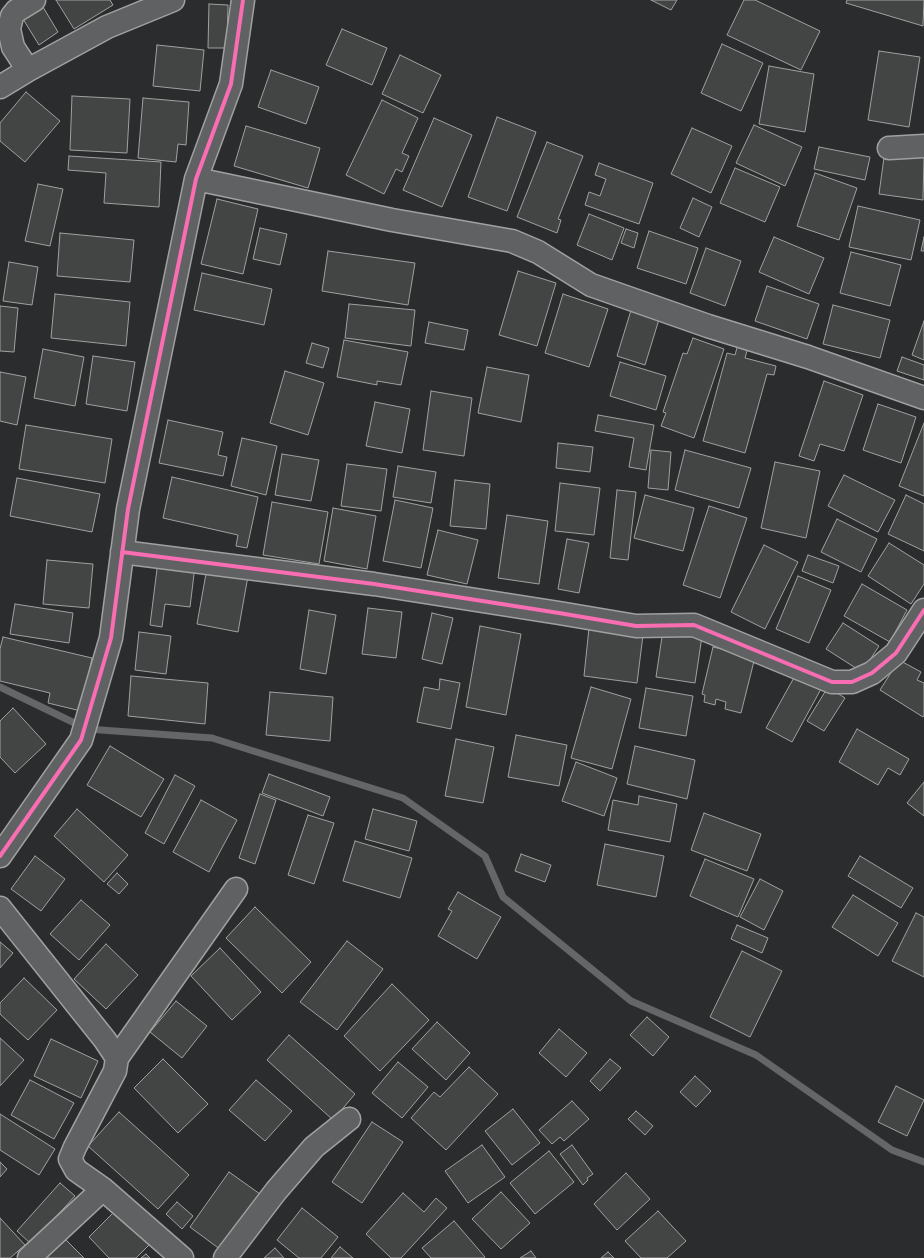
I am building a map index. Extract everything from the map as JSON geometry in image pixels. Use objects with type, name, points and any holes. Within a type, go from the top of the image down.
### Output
[{"type":"street","points":[[28,70],[13,47],[9,29],[12,16],[16,11],[34,0]]},
{"type":"street","points":[[0,87],[107,27],[173,0]]},
{"type":"street","points":[[0,856],[80,740],[111,638],[129,501],[196,179],[231,84],[243,0]]},
{"type":"street","points":[[889,148],[924,146]]},
{"type":"street","points":[[196,179],[392,220],[512,241],[538,252],[591,285],[708,326],[808,357],[924,398]]},
{"type":"street","points":[[122,552],[374,584],[636,626],[694,624],[832,682],[852,682],[872,673],[896,653],[924,610]]},
{"type":"street","points":[[182,1258],[103,1189],[76,1170],[70,1159],[115,1071],[117,1058],[236,889]]},
{"type":"street","points":[[0,908],[105,1040],[117,1058]]},
{"type":"street","points":[[225,1258],[276,1191],[314,1147],[349,1119]]},
{"type":"street","points":[[29,1258],[103,1189]]},
{"type":"building","points":[[56,0],[110,0],[113,5],[74,29]]},
{"type":"building","points":[[651,0],[677,0],[671,10]]},
{"type":"building","points":[[744,0],[755,0],[820,31],[801,70],[727,35]]},
{"type":"building","points":[[847,0],[924,0],[923,26],[846,3]]},
{"type":"building","points":[[209,4],[228,5],[227,48],[208,48]]},
{"type":"building","points":[[43,7],[58,32],[39,45],[23,19]]},
{"type":"building","points":[[342,29],[387,48],[372,85],[326,65]]},
{"type":"building","points":[[722,44],[763,63],[741,111],[701,93]]},
{"type":"building","points":[[157,45],[204,50],[200,91],[153,86]]},
{"type":"building","points":[[879,51],[920,57],[909,127],[868,120]]},
{"type":"building","points":[[400,55],[441,75],[423,113],[382,94]]},
{"type":"building","points":[[769,66],[814,74],[805,132],[759,124]]},
{"type":"building","points":[[271,70],[319,87],[306,124],[258,107]]},
{"type":"building","points":[[26,92],[60,121],[25,162],[0,141],[0,123]]},
{"type":"building","points":[[72,96],[130,99],[127,153],[70,150]]},
{"type":"building","points":[[143,98],[189,102],[186,145],[178,144],[176,162],[138,158]]},
{"type":"building","points":[[382,100],[418,118],[402,153],[409,156],[402,172],[396,169],[384,194],[346,175]]},
{"type":"building","points":[[497,117],[536,132],[507,211],[468,197]]},
{"type":"building","points":[[434,118],[472,135],[442,207],[403,190]]},
{"type":"building","points":[[754,125],[802,147],[785,186],[736,163]]},
{"type":"building","points":[[246,126],[320,148],[308,188],[234,166]]},
{"type":"building","points":[[692,128],[732,146],[711,193],[671,174]]},
{"type":"building","points":[[547,142],[583,156],[558,219],[561,220],[557,233],[517,217]]},
{"type":"building","points":[[819,147],[870,157],[865,180],[814,169]]},
{"type":"building","points":[[885,150],[924,155],[923,200],[879,194]]},
{"type":"building","points":[[69,156],[161,162],[159,207],[104,203],[106,173],[68,170]]},
{"type":"building","points":[[599,163],[653,183],[639,224],[585,205],[589,192],[600,196],[606,179],[595,175]]},
{"type":"building","points":[[735,168],[780,187],[765,222],[720,203]]},
{"type":"building","points":[[815,173],[857,188],[839,240],[797,226]]},
{"type":"building","points":[[38,184],[63,189],[50,246],[25,241]]},
{"type":"building","points":[[693,198],[712,207],[699,237],[680,228]]},
{"type":"building","points":[[217,199],[258,209],[243,274],[201,264]]},
{"type":"building","points":[[858,206],[920,220],[911,260],[849,247]]},
{"type":"building","points":[[589,214],[624,228],[612,260],[577,245]]},
{"type":"building","points":[[260,228],[287,234],[280,265],[253,259]]},
{"type":"building","points":[[626,229],[638,233],[634,248],[621,243]]},
{"type":"building","points":[[649,231],[698,248],[686,284],[637,268]]},
{"type":"building","points":[[60,233],[134,240],[130,282],[57,276]]},
{"type":"building","points":[[774,237],[824,258],[809,294],[759,272]]},
{"type":"building","points":[[924,237],[924,251],[921,251]]},
{"type":"building","points":[[706,248],[741,261],[725,306],[690,293]]},
{"type":"building","points":[[328,251],[415,263],[408,305],[322,291]]},
{"type":"building","points":[[851,252],[901,265],[890,306],[840,293]]},
{"type":"building","points":[[9,262],[38,267],[32,305],[3,301]]},
{"type":"building","points":[[518,271],[556,283],[537,346],[499,335]]},
{"type":"building","points":[[202,273],[272,289],[264,325],[194,310]]},
{"type":"building","points":[[767,286],[819,304],[807,339],[755,321]]},
{"type":"building","points":[[55,294],[130,302],[126,346],[51,338]]},
{"type":"building","points":[[563,294],[608,309],[589,367],[545,353]]},
{"type":"building","points":[[349,304],[415,310],[411,346],[345,338]]},
{"type":"building","points":[[833,305],[890,320],[880,358],[823,344]]},
{"type":"building","points":[[0,306],[18,308],[14,352],[0,351]]},
{"type":"building","points":[[632,307],[660,316],[645,365],[617,356]]},
{"type":"building","points":[[924,321],[924,360],[912,355]]},
{"type":"building","points":[[429,322],[468,330],[464,350],[425,343]]},
{"type":"building","points":[[693,338],[724,349],[694,438],[661,426],[666,413],[663,412],[683,353],[687,354]]},
{"type":"building","points":[[344,340],[408,352],[401,385],[377,381],[377,385],[337,377]]},
{"type":"building","points":[[312,343],[329,348],[323,368],[306,363]]},
{"type":"building","points":[[738,344],[748,347],[745,358],[776,366],[774,375],[767,374],[745,453],[703,441],[727,353],[735,355]]},
{"type":"building","points":[[43,349],[84,357],[75,406],[34,398]]},
{"type":"building","points":[[93,356],[135,362],[127,411],[86,404]]},
{"type":"building","points":[[902,357],[924,365],[924,380],[897,371]]},
{"type":"building","points":[[620,362],[666,376],[656,410],[610,396]]},
{"type":"building","points":[[487,367],[529,375],[521,422],[478,413]]},
{"type":"building","points":[[285,371],[324,383],[308,435],[270,423]]},
{"type":"building","points":[[0,372],[26,377],[17,425],[0,421]]},
{"type":"building","points":[[824,381],[863,395],[844,451],[820,444],[814,461],[799,456]]},
{"type":"building","points":[[431,391],[472,398],[464,456],[423,450]]},
{"type":"building","points":[[375,402],[410,409],[402,453],[366,446]]},
{"type":"building","points":[[878,404],[916,417],[901,463],[863,450]]},
{"type":"building","points":[[598,415],[654,425],[646,470],[629,467],[634,438],[595,431]]},
{"type":"building","points":[[168,420],[223,432],[218,455],[227,457],[223,476],[159,463]]},
{"type":"building","points":[[924,423],[924,496],[899,486]]},
{"type":"building","points":[[26,425],[112,439],[105,483],[19,469]]},
{"type":"building","points":[[242,438],[277,446],[266,495],[231,486]]},
{"type":"building","points":[[558,443],[593,447],[590,472],[556,468]]},
{"type":"building","points":[[651,450],[671,452],[668,490],[648,488]]},
{"type":"building","points":[[685,450],[751,468],[739,508],[675,490]]},
{"type":"building","points":[[282,454],[319,460],[311,501],[275,495]]},
{"type":"building","points":[[775,462],[820,471],[806,538],[761,528]]},
{"type":"building","points":[[347,464],[387,469],[381,511],[341,506]]},
{"type":"building","points":[[398,466],[436,472],[431,503],[393,497]]},
{"type":"building","points":[[844,475],[895,500],[878,532],[828,506]]},
{"type":"building","points":[[172,477],[258,497],[247,548],[236,546],[238,535],[163,518]]},
{"type":"building","points":[[17,478],[100,494],[92,532],[10,516]]},
{"type":"building","points":[[455,480],[490,484],[486,529],[450,526]]},
{"type":"building","points":[[560,483],[600,488],[594,535],[555,531]]},
{"type":"building","points":[[617,490],[636,492],[628,560],[610,558]]},
{"type":"building","points":[[645,495],[694,508],[683,551],[634,538]]},
{"type":"building","points":[[906,495],[924,504],[924,551],[888,534]]},
{"type":"building","points":[[395,500],[433,508],[421,568],[383,561]]},
{"type":"building","points":[[272,502],[328,512],[319,564],[263,555]]},
{"type":"building","points":[[709,506],[747,518],[720,598],[683,585]]},
{"type":"building","points":[[333,508],[376,516],[367,569],[324,561]]},
{"type":"building","points":[[507,515],[548,521],[539,584],[498,578]]},
{"type":"building","points":[[837,519],[877,539],[861,572],[821,552]]},
{"type":"building","points":[[438,530],[478,540],[467,584],[427,575]]},
{"type":"building","points":[[567,539],[589,543],[579,593],[558,589]]},
{"type":"building","points":[[889,543],[924,565],[924,584],[911,604],[868,576]]},
{"type":"building","points":[[764,545],[798,562],[765,629],[731,612]]},
{"type":"building","points":[[808,555],[839,566],[833,583],[802,571]]},
{"type":"building","points":[[47,560],[93,564],[89,608],[43,604]]},
{"type":"building","points":[[158,561],[195,566],[190,607],[165,604],[162,627],[150,625]]},
{"type":"building","points":[[207,568],[248,576],[238,632],[197,624]]},
{"type":"building","points":[[798,576],[831,590],[809,643],[776,629]]},
{"type":"building","points":[[862,584],[907,610],[890,642],[844,616]]},
{"type":"building","points":[[15,604],[73,613],[69,643],[10,634]]},
{"type":"building","points":[[368,608],[402,612],[396,658],[362,654]]},
{"type":"building","points":[[309,610],[336,615],[326,674],[300,669]]},
{"type":"building","points":[[432,613],[453,618],[442,664],[422,659]]},
{"type":"building","points":[[843,623],[879,646],[862,672],[826,649]]},
{"type":"building","points":[[480,626],[521,634],[506,715],[466,707]]},
{"type":"building","points":[[589,628],[643,635],[637,683],[584,676]]},
{"type":"building","points":[[663,630],[702,636],[695,683],[656,677]]},
{"type":"building","points":[[139,632],[171,636],[166,674],[135,670]]},
{"type":"building","points":[[3,637],[92,658],[81,711],[48,703],[50,693],[0,681],[0,649]]},
{"type":"building","points":[[713,647],[755,657],[741,713],[725,709],[726,702],[716,699],[715,705],[704,702],[705,695],[702,694]]},
{"type":"building","points":[[899,660],[921,672],[917,680],[924,683],[923,717],[880,690]]},
{"type":"building","points":[[796,674],[821,689],[792,742],[766,728]]},
{"type":"building","points":[[131,676],[208,683],[205,724],[128,716]]},
{"type":"building","points":[[440,679],[460,683],[451,729],[417,722],[424,687],[439,690]]},
{"type":"building","points":[[591,687],[631,699],[612,769],[571,758]]},
{"type":"building","points":[[828,687],[845,698],[824,731],[807,721]]},
{"type":"building","points":[[646,688],[693,696],[686,736],[639,728]]},
{"type":"building","points":[[270,692],[333,697],[330,741],[266,735]]},
{"type":"building","points":[[13,708],[46,744],[15,773],[0,757],[0,721]]},
{"type":"building","points":[[857,729],[909,759],[900,775],[888,768],[878,785],[839,762]]},
{"type":"building","points":[[516,735],[567,745],[559,786],[508,777]]},
{"type":"building","points":[[456,739],[494,747],[483,803],[445,796]]},
{"type":"building","points":[[110,746],[164,779],[141,817],[87,785]]},
{"type":"building","points":[[635,746],[695,760],[687,799],[627,784]]},
{"type":"building","points":[[576,762],[617,778],[604,816],[562,801]]},
{"type":"building","points":[[269,774],[330,797],[323,816],[262,793]]},
{"type":"building","points":[[175,775],[195,786],[164,844],[145,833]]},
{"type":"building","points":[[924,782],[924,816],[907,803]]},
{"type":"building","points":[[260,794],[276,800],[255,864],[239,858]]},
{"type":"building","points":[[639,796],[677,804],[670,842],[608,830],[613,800],[638,805]]},
{"type":"building","points":[[201,800],[237,820],[209,872],[173,852]]},
{"type":"building","points":[[77,809],[128,855],[104,882],[54,836]]},
{"type":"building","points":[[373,809],[417,821],[409,851],[365,839]]},
{"type":"building","points":[[704,813],[761,834],[747,871],[691,850]]},
{"type":"building","points":[[308,815],[334,823],[314,884],[288,875]]},
{"type":"building","points":[[355,841],[412,858],[400,898],[343,881]]},
{"type":"building","points":[[605,844],[664,856],[656,897],[597,885]]},
{"type":"building","points":[[521,854],[551,865],[545,882],[515,871]]},
{"type":"building","points":[[35,856],[65,879],[41,911],[11,889]]},
{"type":"building","points":[[860,856],[913,888],[901,908],[848,876]]},
{"type":"building","points":[[705,859],[754,879],[738,917],[690,896]]},
{"type":"building","points":[[117,873],[128,884],[119,894],[107,884]]},
{"type":"building","points":[[760,879],[783,891],[764,930],[740,917]]},
{"type":"building","points":[[458,892],[501,917],[477,959],[438,936],[452,911],[448,909]]},
{"type":"building","points":[[853,895],[898,923],[878,956],[832,927]]},
{"type":"building","points":[[81,900],[110,925],[79,960],[50,934]]},
{"type":"building","points":[[255,907],[311,962],[282,993],[226,938]]},
{"type":"building","points":[[916,913],[924,917],[924,977],[892,961]]},
{"type":"building","points":[[737,925],[768,938],[762,953],[731,939]]},
{"type":"building","points":[[347,941],[383,969],[337,1030],[300,1002]]},
{"type":"building","points":[[0,942],[13,953],[0,968]]},
{"type":"building","points":[[106,944],[138,975],[106,1009],[74,979]]},
{"type":"building","points":[[220,948],[261,992],[232,1020],[191,976]]},
{"type":"building","points":[[742,951],[782,971],[750,1037],[710,1017]]},
{"type":"building","points":[[24,978],[57,1010],[28,1040],[0,1014],[0,1003]]},
{"type":"building","points":[[392,984],[429,1020],[380,1071],[344,1036]]},
{"type":"building","points":[[176,1001],[207,1026],[182,1058],[150,1032]]},
{"type":"building","points":[[647,1017],[669,1037],[653,1056],[630,1035]]},
{"type":"building","points":[[437,1022],[470,1053],[446,1080],[412,1049]]},
{"type":"building","points":[[559,1029],[587,1053],[566,1077],[539,1053]]},
{"type":"building","points":[[289,1035],[355,1094],[333,1120],[267,1060]]},
{"type":"building","points":[[0,1038],[24,1060],[0,1086]]},
{"type":"building","points":[[51,1039],[98,1061],[81,1098],[34,1076]]},
{"type":"building","points":[[163,1059],[208,1104],[178,1133],[134,1088]]},
{"type":"building","points":[[610,1059],[621,1068],[600,1091],[590,1081]]},
{"type":"building","points":[[398,1062],[428,1087],[402,1118],[372,1093]]},
{"type":"building","points":[[469,1067],[498,1094],[446,1150],[411,1118],[434,1092],[440,1097]]},
{"type":"building","points":[[695,1076],[711,1091],[696,1107],[680,1092]]},
{"type":"building","points":[[30,1080],[74,1103],[54,1139],[11,1115]]},
{"type":"building","points":[[256,1080],[292,1111],[265,1141],[229,1110]]},
{"type":"building","points":[[896,1086],[924,1100],[907,1136],[878,1122]]},
{"type":"building","points":[[572,1101],[589,1119],[564,1141],[560,1137],[552,1144],[539,1130]]},
{"type":"building","points":[[513,1109],[540,1143],[512,1165],[485,1131]]},
{"type":"building","points":[[636,1111],[653,1126],[645,1135],[628,1119]]},
{"type":"building","points":[[119,1112],[189,1175],[158,1209],[88,1146]]},
{"type":"building","points":[[0,1114],[55,1149],[39,1175],[0,1150]]},
{"type":"building","points":[[372,1122],[403,1142],[362,1203],[332,1182]]},
{"type":"building","points":[[482,1145],[505,1177],[468,1203],[445,1171]]},
{"type":"building","points":[[572,1145],[593,1174],[587,1178],[588,1180],[583,1185],[560,1154]]},
{"type":"building","points":[[549,1151],[574,1182],[535,1214],[510,1183]]},
{"type":"building","points":[[0,1162],[7,1169],[0,1177]]},
{"type":"building","points":[[229,1172],[260,1194],[221,1250],[190,1227]]},
{"type":"building","points":[[626,1173],[650,1199],[617,1230],[594,1204]]},
{"type":"building","points":[[60,1183],[75,1196],[31,1244],[17,1231]]},
{"type":"building","points":[[501,1192],[530,1223],[501,1249],[472,1219]]},
{"type":"building","points":[[403,1193],[424,1212],[436,1198],[447,1208],[401,1258],[391,1258],[366,1234]]},
{"type":"building","points":[[177,1202],[193,1216],[182,1229],[166,1214]]},
{"type":"building","points":[[302,1208],[338,1237],[321,1258],[299,1258],[277,1240]]},
{"type":"building","points":[[115,1211],[142,1239],[146,1235],[152,1242],[136,1258],[109,1258],[89,1237]]},
{"type":"building","points":[[658,1211],[686,1241],[667,1258],[641,1258],[625,1241]]},
{"type":"building","points":[[0,1218],[25,1245],[10,1258],[0,1258]]},
{"type":"building","points":[[454,1221],[485,1257],[431,1258],[422,1248]]},
{"type":"building","points":[[62,1236],[84,1258],[40,1258]]},
{"type":"building","points":[[340,1247],[353,1258],[331,1258]]},
{"type":"building","points":[[275,1248],[284,1258],[264,1258]]},
{"type":"building","points":[[531,1251],[536,1258],[520,1258]]},
{"type":"building","points":[[608,1252],[614,1258],[601,1258]]},
{"type":"building","points":[[146,1254],[150,1258],[141,1258]]},
{"type":"waterway","points":[[0,687],[87,729],[212,738],[403,798],[485,856],[503,897],[631,1001],[756,1055],[892,1150],[924,1162]]},
{"type":"cycle path","points":[[0,856],[81,740],[111,638],[128,509],[196,179],[231,84],[243,0]]},
{"type":"cycle path","points":[[122,552],[374,584],[636,626],[694,625],[832,682],[852,682],[872,673],[896,653],[924,610]]}]
